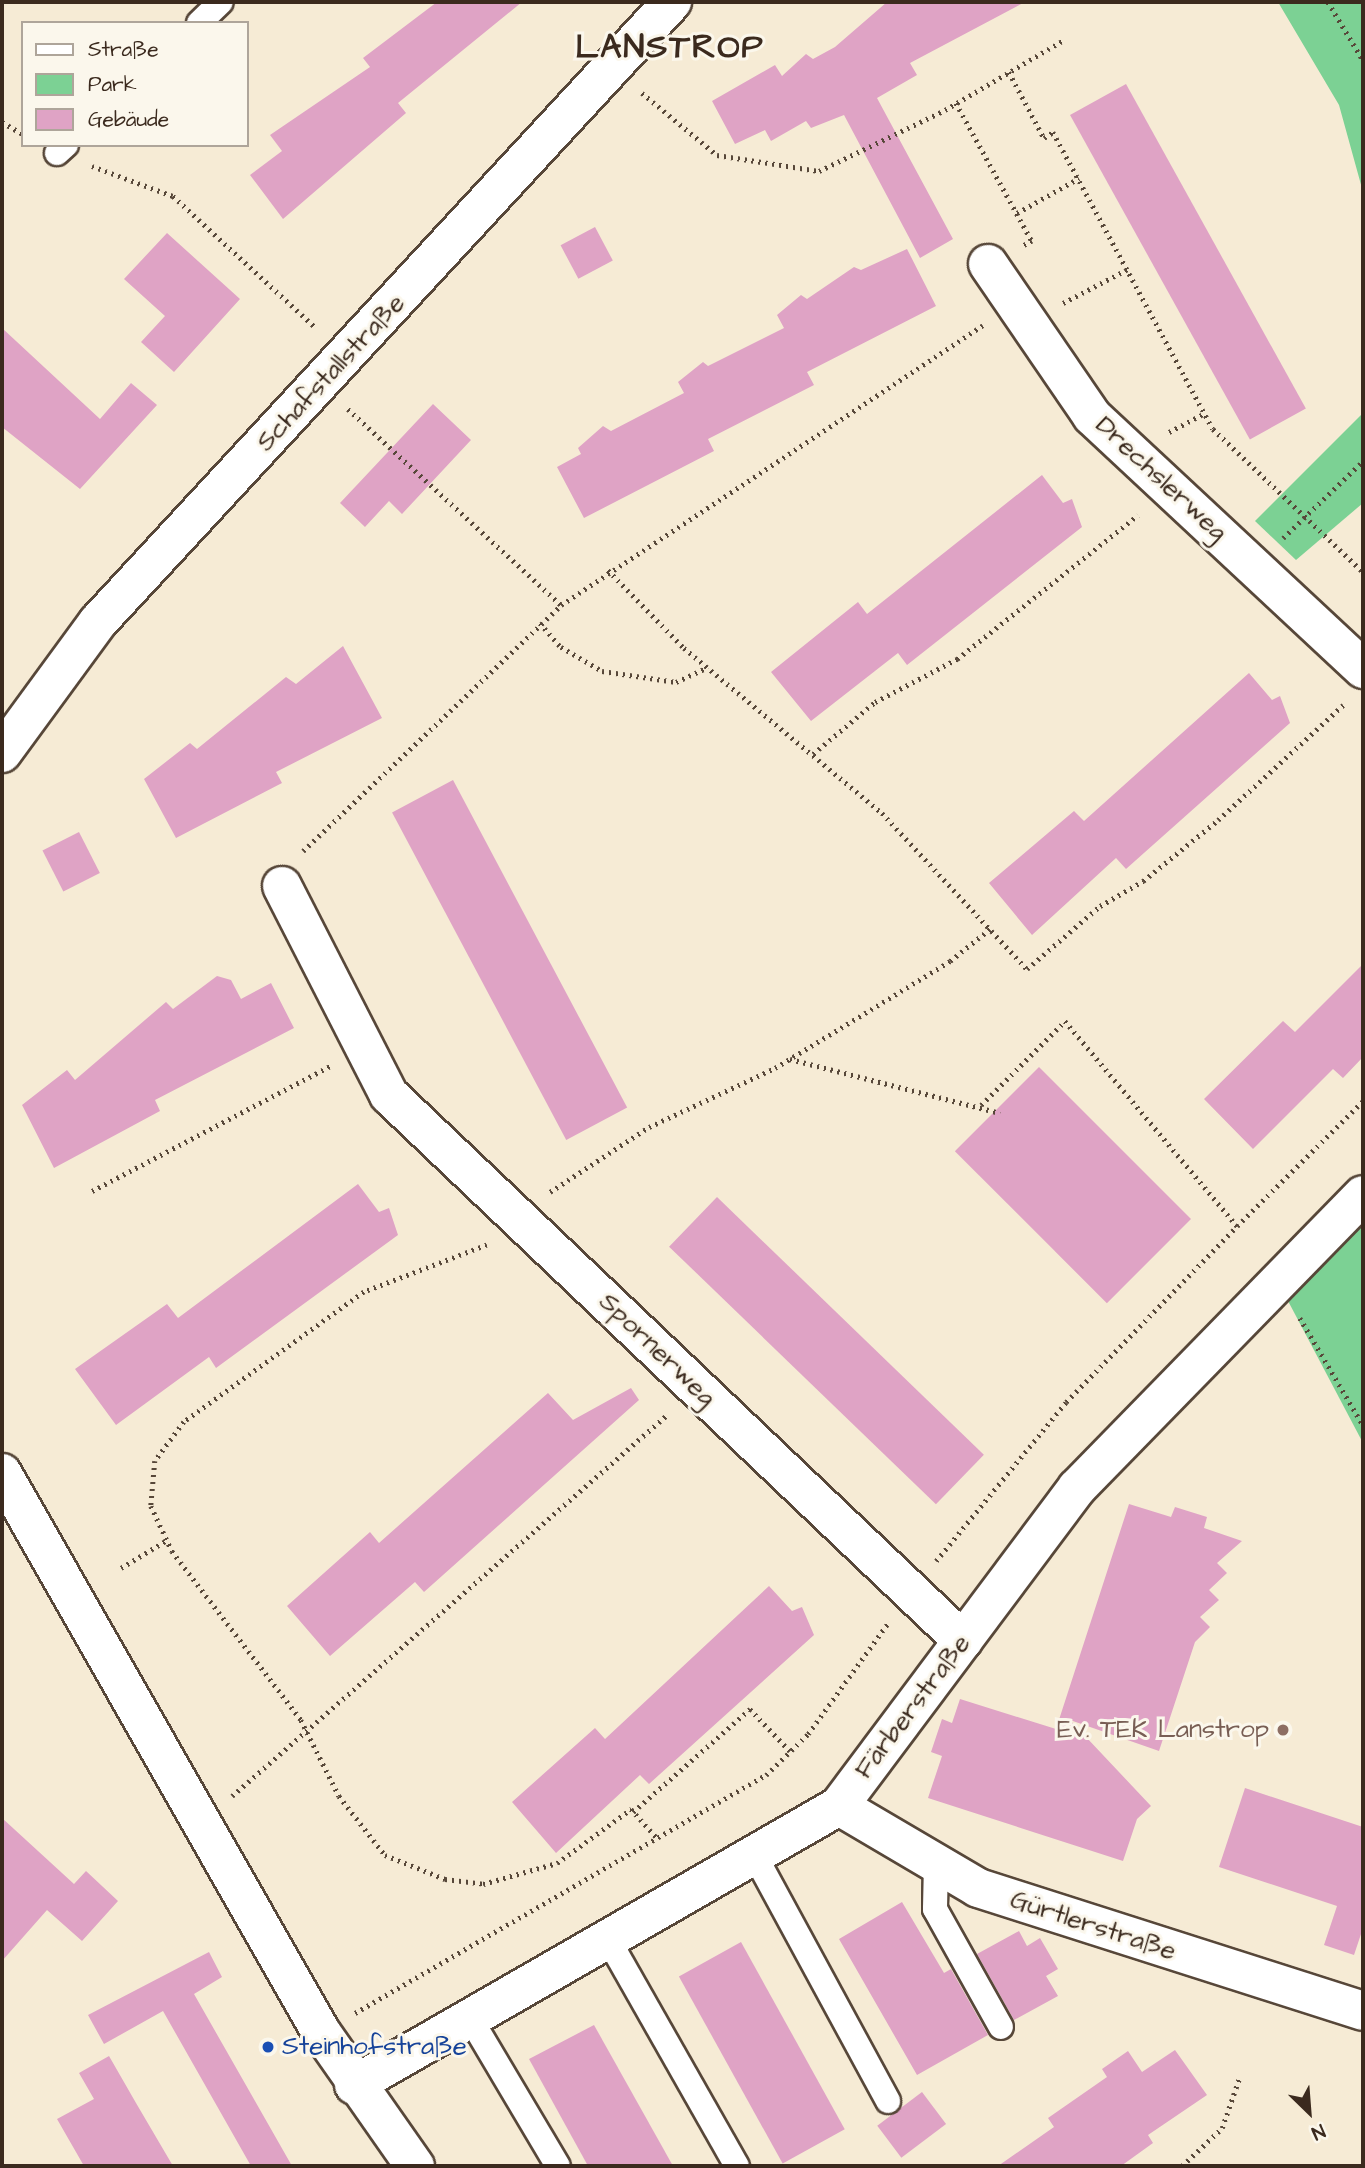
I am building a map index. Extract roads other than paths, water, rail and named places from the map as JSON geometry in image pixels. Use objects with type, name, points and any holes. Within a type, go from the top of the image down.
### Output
[{"type":"street","name":"Schafstallstraße","points":[[2,753],[98,622],[613,66],[666,3]]},
{"type":"street","name":"Drechslerweg","points":[[988,264],[1019,314],[1092,416],[1256,568],[1358,682]]},
{"type":"street","name":"Spornerweg","points":[[282,886],[389,1095],[963,1641]]},
{"type":"street","name":"Färberstraße","points":[[354,2085],[839,1806],[1076,1488],[1363,1195]]},
{"type":"street","points":[[2,1473],[321,2032],[354,2085],[415,2166]]},
{"type":"street","name":"Gürtlerstraße","points":[[839,1806],[978,1888],[1363,2011]]},
{"type":"lane","points":[[201,21],[221,2]]},
{"type":"lane","points":[[754,1854],[888,2101]]},
{"type":"lane","points":[[936,1864],[935,1909],[1000,2027]]},
{"type":"lane","points":[[608,1939],[737,2166]]},
{"type":"lane","points":[[470,2018],[558,2166]]},
{"type":"place","name":"Ev. TEK Lanstrop","points":[[1283,1730]]},
{"type":"place","name":"Steinhofstraße","points":[[268,2047]]},
{"type":"district","name":"LANSTROP","points":[[670,48]]}]
